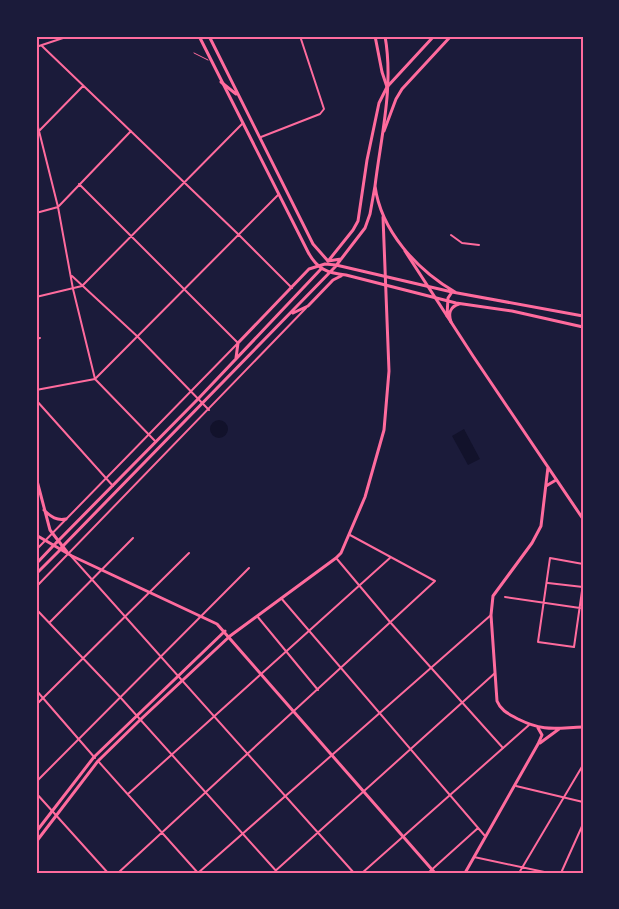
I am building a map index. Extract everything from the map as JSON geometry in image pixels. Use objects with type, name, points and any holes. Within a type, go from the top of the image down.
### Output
[{"type":"main road","points":[[199,36],[309,255],[319,268],[329,273],[346,275],[461,304],[583,327]]},
{"type":"main road","points":[[209,36],[313,244],[327,263],[454,292],[583,316]]},
{"type":"main road","points":[[375,36],[387,87]]},
{"type":"main road","points":[[36,574],[329,273],[365,228],[370,214],[384,131],[390,72],[385,36]]},
{"type":"main road","points":[[414,36],[431,36]]},
{"type":"main road","points":[[327,263],[358,221],[372,131],[379,103],[387,87],[431,36]]},
{"type":"main road","points":[[384,131],[402,89],[451,36]]},
{"type":"main road","points":[[221,82],[238,95]]},
{"type":"main road","points":[[36,842],[98,761],[230,636],[336,558],[349,535],[365,497],[384,430],[389,371],[384,286],[385,227],[375,186]]},
{"type":"main road","points":[[383,216],[583,519]]},
{"type":"main road","points":[[397,240],[427,274],[454,292]]},
{"type":"main road","points":[[236,358],[238,343],[309,269],[309,255]]},
{"type":"main road","points":[[36,564],[198,399],[319,268],[342,258]]},
{"type":"main road","points":[[335,266],[346,275]]},
{"type":"main road","points":[[309,269],[319,268]]},
{"type":"main road","points":[[288,315],[308,306],[333,280],[346,275]]},
{"type":"main road","points":[[447,316],[449,294],[454,292]]},
{"type":"main road","points":[[512,312],[514,303]]},
{"type":"main road","points":[[451,322],[449,312],[455,305],[461,304]]},
{"type":"main road","points":[[548,467],[541,526],[532,543],[493,596],[490,615],[499,706],[507,713],[537,728],[583,727]]},
{"type":"main road","points":[[36,477],[43,509],[56,544],[56,554]]},
{"type":"main road","points":[[546,486],[556,480]]},
{"type":"main road","points":[[551,483],[560,485]]},
{"type":"main road","points":[[43,509],[53,518],[66,519]]},
{"type":"main road","points":[[36,535],[56,544],[69,554],[212,621],[225,631],[434,871]]},
{"type":"main road","points":[[36,832],[94,756],[225,631]]},
{"type":"main road","points":[[465,873],[538,744],[542,735],[537,728]]},
{"type":"main road","points":[[538,744],[560,729]]},
{"type":"street","points":[[36,47],[69,36]]},
{"type":"street","points":[[259,138],[320,114],[324,109],[300,36]]},
{"type":"street","points":[[41,46],[185,182],[292,288]]},
{"type":"street","points":[[39,131],[82,86]]},
{"type":"street","points":[[36,119],[58,207],[73,289],[95,379],[156,442]]},
{"type":"street","points":[[36,297],[82,286],[242,124]]},
{"type":"street","points":[[36,213],[58,207],[131,131]]},
{"type":"street","points":[[36,550],[238,343],[79,184]]},
{"type":"street","points":[[36,390],[95,379],[279,194]]},
{"type":"street","points":[[451,235],[462,243],[479,245]]},
{"type":"street","points":[[70,274],[138,337],[209,410]]},
{"type":"street","points":[[36,587],[308,306]]},
{"type":"street","points":[[36,339],[40,338]]},
{"type":"street","points":[[36,400],[113,486]]},
{"type":"street","points":[[36,407],[40,405]]},
{"type":"street","points":[[118,873],[435,581],[349,535]]},
{"type":"street","points":[[50,622],[134,538]]},
{"type":"street","points":[[36,705],[189,553]]},
{"type":"street","points":[[69,554],[354,873]]},
{"type":"street","points":[[129,794],[391,557]]},
{"type":"street","points":[[336,558],[461,704],[503,748]]},
{"type":"street","points":[[547,583],[583,586],[574,647],[538,642],[550,558],[583,564]]},
{"type":"street","points":[[36,782],[249,568]]},
{"type":"street","points":[[505,597],[580,608]]},
{"type":"street","points":[[281,598],[486,836]]},
{"type":"street","points":[[36,609],[136,715],[276,872],[495,673]]},
{"type":"street","points":[[36,690],[198,873],[490,615]]},
{"type":"street","points":[[256,616],[318,690]]},
{"type":"street","points":[[362,873],[529,725]]},
{"type":"street","points":[[519,873],[583,765]]},
{"type":"street","points":[[514,786],[583,802]]},
{"type":"street","points":[[36,793],[108,873]]},
{"type":"street","points":[[561,873],[583,824]]},
{"type":"street","points":[[428,873],[434,871],[478,828]]},
{"type":"street","points":[[474,856],[549,873]]},
{"type":"lane","points":[[194,53],[211,61]]},
{"type":"shaded area","points":[[215,420],[223,420],[228,425],[226,436],[215,438],[210,433],[210,425]]},
{"type":"shaded area","points":[[464,429],[480,459],[468,465],[452,436]]}]
